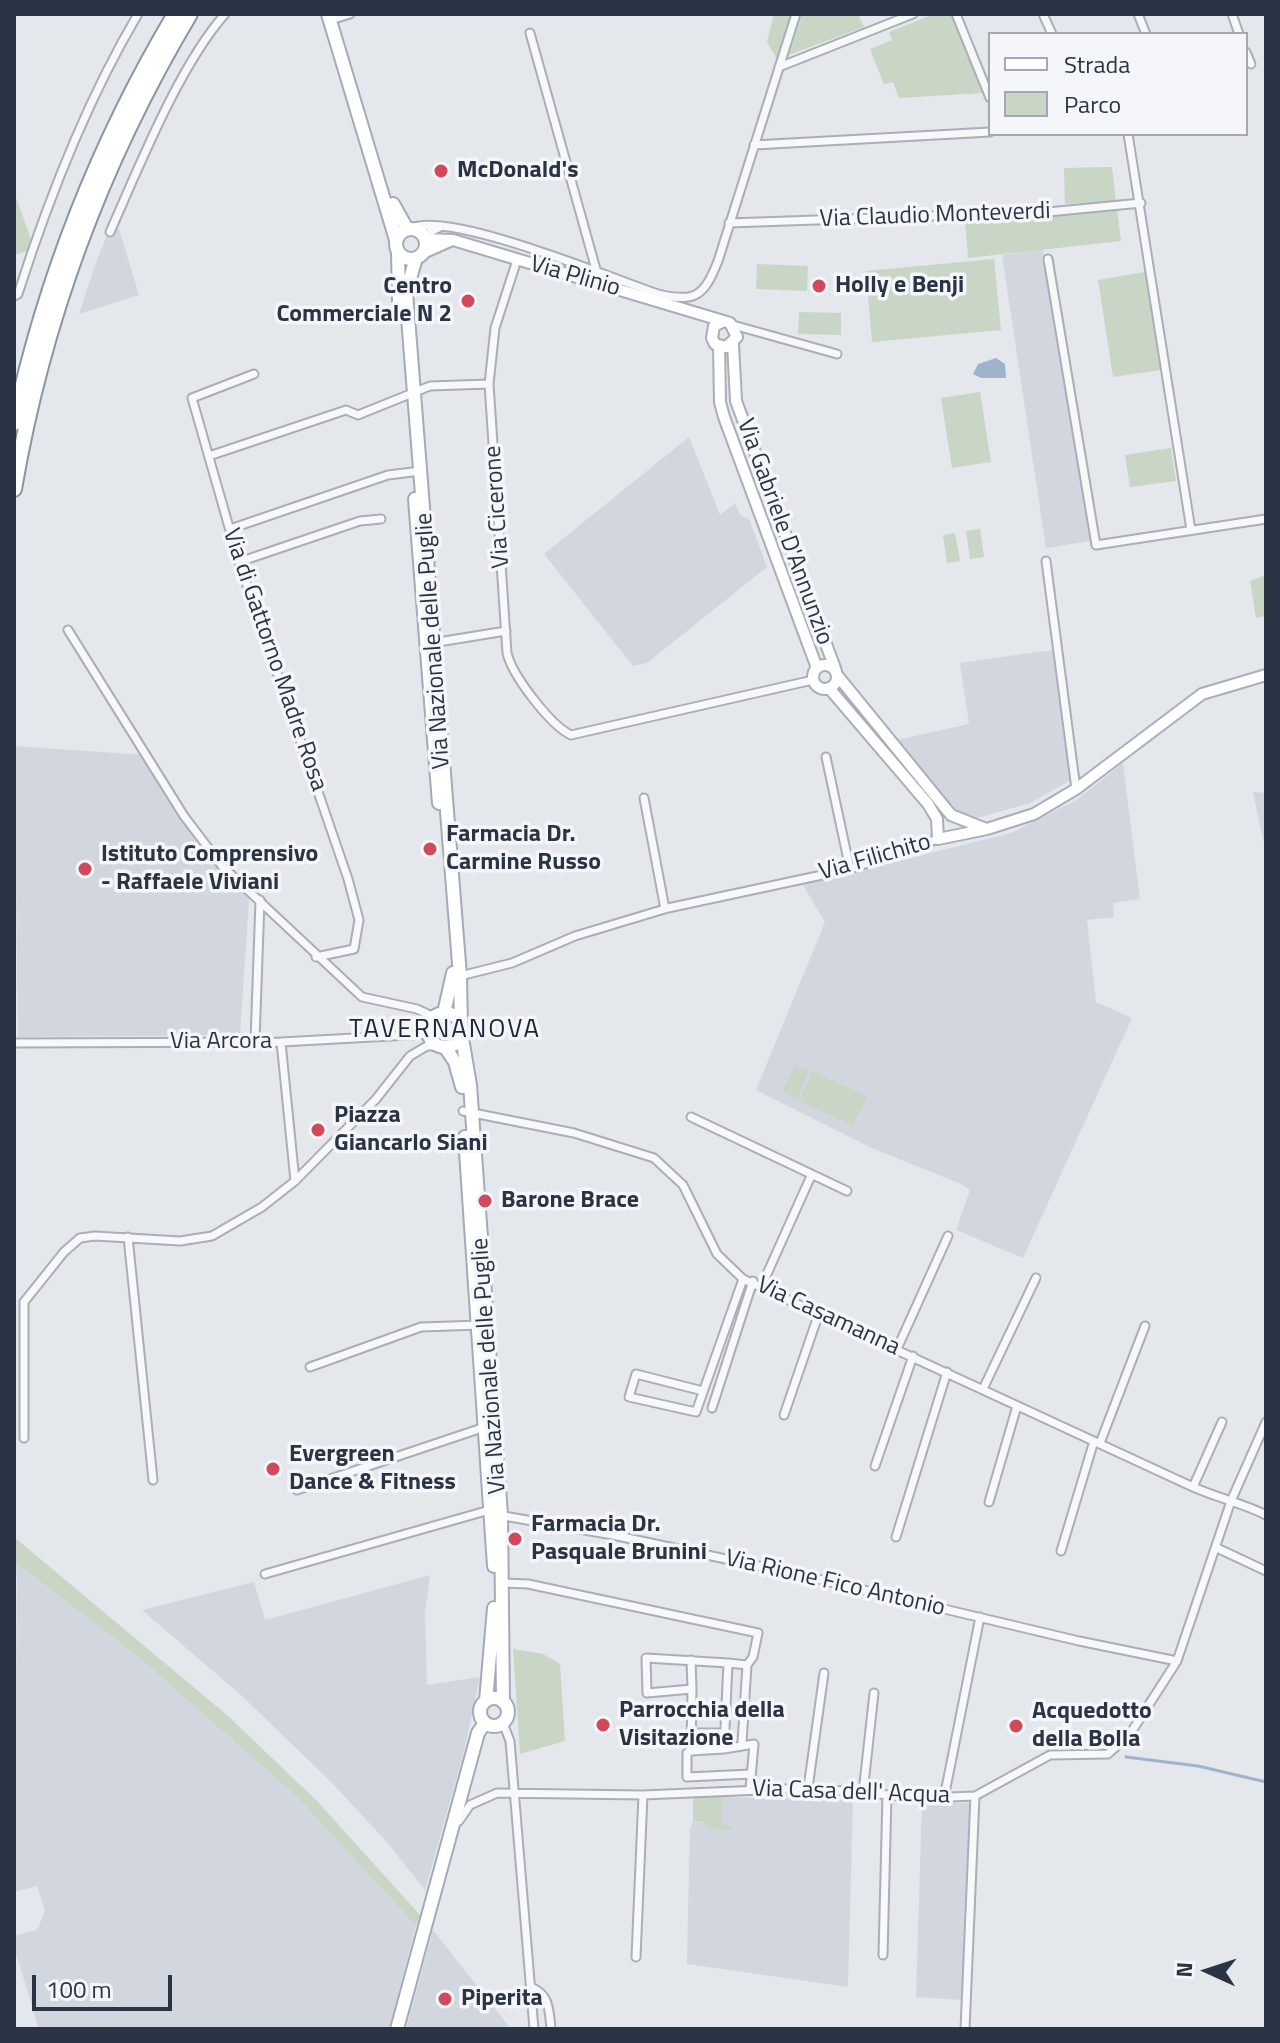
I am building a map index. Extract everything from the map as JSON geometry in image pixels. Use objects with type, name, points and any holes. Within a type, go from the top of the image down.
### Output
[{"type":"highway","points":[[14,423],[37,332],[78,213],[119,120],[175,14]]},
{"type":"highway","points":[[14,489],[39,372],[72,265],[125,137],[190,14]]},
{"type":"main road","name":"Via Nazionale delle Puglie","points":[[338,15],[397,217],[417,232],[419,256],[406,292],[411,394]]},
{"type":"main road","name":"Via Nazionale delle Puglie","points":[[338,15],[397,246],[483,1325],[501,1583],[503,1702]]},
{"type":"main road","points":[[417,232],[397,246],[406,258],[419,256]]},
{"type":"main road","name":"Via Nazionale delle Puglie","points":[[439,1015],[457,977]]},
{"type":"main road","points":[[439,1015],[455,1016],[461,1029],[458,1041],[443,1046],[428,1034],[439,1015]]},
{"type":"main road","name":"Via Nazionale delle Puglie","points":[[443,1046],[461,1075],[467,1111]]},
{"type":"main road","name":"Via Nazionale delle Puglie","points":[[486,1701],[495,1591],[496,1512]]},
{"type":"main road","points":[[495,1699],[503,1702],[508,1712],[503,1723],[496,1726],[485,1723],[481,1712],[486,1701],[495,1699]]},
{"type":"main road","points":[[397,2029],[478,1733],[485,1723]]},
{"type":"street","points":[[14,296],[18,294],[40,225],[91,102],[138,14]]},
{"type":"street","points":[[110,232],[158,126],[211,29],[225,14]]},
{"type":"street","points":[[417,232],[424,223],[444,225],[658,294],[678,299],[694,297],[707,287],[796,14]]},
{"type":"street","points":[[779,67],[913,14]]},
{"type":"street","points":[[956,14],[988,93]]},
{"type":"street","points":[[530,33],[597,273]]},
{"type":"street","points":[[1248,57],[1251,64]]},
{"type":"street","points":[[754,145],[988,132]]},
{"type":"street","points":[[1128,136],[1191,530]]},
{"type":"street","name":"Via Claudio Monteverdi","points":[[729,223],[1048,212],[1141,203]]},
{"type":"street","points":[[417,232],[444,225]]},
{"type":"street","name":"Via Plinio","points":[[417,232],[837,354]]},
{"type":"street","points":[[419,256],[453,240]]},
{"type":"street","points":[[1048,259],[1096,545],[1266,519]]},
{"type":"street","name":"Via Cicerone","points":[[517,260],[495,328],[489,384],[507,653],[515,674],[559,727],[571,735],[813,680]]},
{"type":"street","points":[[697,313],[712,330],[713,341],[719,346],[733,344],[737,337],[733,325]]},
{"type":"street","points":[[712,330],[722,322]]},
{"type":"street","name":"Via Gabriele D'Annunzio","points":[[733,344],[736,401],[836,673],[829,688]]},
{"type":"street","name":"Via Gabriele D'Annunzio","points":[[719,346],[720,402],[724,417],[817,668],[813,680],[817,686],[829,688],[928,804],[937,819],[938,839]]},
{"type":"street","name":"Via di Gattorno Madre Rosa","points":[[254,374],[192,398],[239,562],[348,879],[359,920],[354,949],[316,957]]},
{"type":"street","points":[[209,456],[341,412],[358,415],[430,386],[489,384]]},
{"type":"street","points":[[230,529],[388,475],[417,472]]},
{"type":"street","points":[[239,562],[360,521],[381,519]]},
{"type":"street","points":[[1046,561],[1076,789]]},
{"type":"street","points":[[68,630],[184,816],[222,866],[362,997],[439,1015]]},
{"type":"street","points":[[430,644],[506,631]]},
{"type":"street","name":"Via Gabriele D'Annunzio","points":[[817,668],[825,664],[836,673],[951,815],[987,829]]},
{"type":"street","name":"Via Filichito","points":[[457,977],[512,963],[575,936],[665,909],[850,869],[938,839],[987,829],[1034,814],[1076,789],[1202,694],[1266,675]]},
{"type":"street","points":[[826,757],[850,869]]},
{"type":"street","points":[[644,798],[665,909]]},
{"type":"street","points":[[255,1041],[260,900]]},
{"type":"street","name":"Via Arcora","points":[[14,1043],[281,1042],[428,1034]]},
{"type":"street","points":[[281,1042],[295,1181]]},
{"type":"street","points":[[24,1438],[24,1302],[64,1252],[80,1238],[128,1237],[180,1241],[212,1236],[262,1207],[295,1181],[376,1099],[410,1056],[427,1046],[443,1046]]},
{"type":"street","name":"Via Casamanna","points":[[467,1111],[574,1133],[654,1158],[683,1185],[717,1254],[743,1279],[762,1285],[1193,1487],[1266,1515]]},
{"type":"street","points":[[691,1117],[847,1191]]},
{"type":"street","points":[[762,1285],[811,1176]]},
{"type":"street","points":[[897,1349],[948,1236]]},
{"type":"street","points":[[128,1237],[153,1480]]},
{"type":"street","points":[[983,1389],[1036,1278]]},
{"type":"street","points":[[703,1391],[636,1374],[629,1397],[696,1412],[743,1279]]},
{"type":"street","points":[[712,1408],[753,1281]]},
{"type":"street","points":[[784,1415],[819,1313]]},
{"type":"street","points":[[310,1367],[421,1327],[483,1325]]},
{"type":"street","points":[[1061,1551],[1097,1442],[1145,1326]]},
{"type":"street","points":[[875,1466],[913,1356]]},
{"type":"street","points":[[896,1537],[947,1372]]},
{"type":"street","points":[[989,1502],[1017,1406]]},
{"type":"street","points":[[1193,1487],[1222,1422]]},
{"type":"street","points":[[1177,1661],[1231,1501],[1266,1422]]},
{"type":"street","points":[[297,1490],[489,1426]]},
{"type":"street","points":[[265,1574],[496,1512]]},
{"type":"street","name":"Via Rione Fico Antonio","points":[[496,1512],[671,1547],[1177,1661]]},
{"type":"street","points":[[1217,1548],[1266,1571]]},
{"type":"street","points":[[501,1583],[528,1584],[758,1633],[753,1657],[747,1665],[742,1743]]},
{"type":"street","points":[[944,1798],[980,1617]]},
{"type":"street","points":[[692,1689],[647,1693],[646,1658],[747,1665]]},
{"type":"street","points":[[691,1660],[691,1751]]},
{"type":"street","name":"Via Casa dell' Acqua","points":[[449,1840],[462,1813],[473,1803],[497,1793],[643,1795],[808,1788],[944,1798],[975,1796],[1050,1755],[1101,1756],[1114,1751],[1130,1734],[1177,1661]]},
{"type":"street","points":[[724,1749],[728,1663]]},
{"type":"street","points":[[808,1788],[824,1673]]},
{"type":"street","points":[[863,1793],[874,1693]]},
{"type":"street","points":[[503,1723],[510,1741],[534,2029]]},
{"type":"street","points":[[692,1733],[724,1733]]},
{"type":"street","points":[[750,1789],[754,1744],[742,1743],[724,1749],[687,1753],[687,1777],[751,1774]]},
{"type":"street","points":[[636,1957],[643,1795]]},
{"type":"street","points":[[883,1955],[887,1795]]},
{"type":"street","points":[[965,2029],[975,1796]]},
{"type":"street","points":[[531,1987],[542,1992],[547,2000],[551,2029]]},
{"type":"shaded area","points":[[117,222],[139,295],[79,314],[112,223]]},
{"type":"shaded area","points":[[1043,249],[1090,541],[1046,548],[1002,255]]},
{"type":"shaded area","points":[[689,437],[720,515],[735,503],[741,516],[749,519],[767,567],[647,663],[633,666],[544,554]]},
{"type":"shaded area","points":[[1052,650],[1071,780],[1030,803],[971,820],[952,810],[897,740],[969,724],[960,663]]},
{"type":"shaded area","points":[[14,746],[145,755],[215,860],[220,874],[249,899],[240,1035],[18,1037]]},
{"type":"shaded area","points":[[1123,763],[1140,899],[1113,903],[1114,917],[1087,920],[1096,1002],[1132,1018],[1023,1258],[956,1230],[970,1190],[961,1184],[874,1149],[756,1090],[825,922],[803,885],[1011,833],[1075,801]]},
{"type":"shaded area","points":[[1253,792],[1266,793],[1266,853]]},
{"type":"shaded area","points":[[17,1564],[136,1655],[297,1797],[416,1926],[389,2029],[39,2029],[14,1947],[14,1936],[37,1930],[45,1911],[37,1886],[14,1892]]},
{"type":"shaded area","points":[[430,1575],[425,1613],[427,1685],[480,1677],[463,1755],[425,1890],[386,1841],[331,1782],[241,1695],[142,1610],[254,1582],[265,1620]]},
{"type":"shaded area","points":[[722,1797],[853,1800],[848,1987],[687,1964],[690,1829],[693,1821],[722,1825]]},
{"type":"shaded area","points":[[922,1802],[970,1803],[962,2000],[916,1997]]},
{"type":"shaded area","points":[[433,1930],[511,2029],[406,2029]]},
{"type":"green space","points":[[774,14],[794,14],[777,59],[767,42]]},
{"type":"green space","points":[[802,14],[858,14],[864,27],[789,55]]},
{"type":"green space","points":[[934,14],[951,14],[983,93],[899,98],[893,82],[884,84],[870,49],[892,40],[889,32]]},
{"type":"green space","points":[[1112,167],[1116,202],[1065,204],[1064,168]]},
{"type":"green space","points":[[14,192],[31,239],[27,251],[14,255]]},
{"type":"green space","points":[[1117,208],[1121,241],[968,258],[965,220],[1048,217]]},
{"type":"green space","points":[[994,259],[1001,330],[872,342],[866,271]]},
{"type":"green space","points":[[757,264],[808,266],[807,291],[756,289]]},
{"type":"green space","points":[[1145,272],[1160,370],[1113,377],[1098,280]]},
{"type":"green space","points":[[799,312],[841,313],[841,335],[798,334]]},
{"type":"green space","points":[[980,392],[991,462],[952,468],[941,398]]},
{"type":"green space","points":[[1171,448],[1176,481],[1130,487],[1125,455]]},
{"type":"green space","points":[[980,529],[984,557],[970,559],[966,531]]},
{"type":"green space","points":[[955,533],[960,561],[947,563],[943,535]]},
{"type":"green space","points":[[1266,575],[1266,616],[1256,618],[1250,581]]},
{"type":"green space","points":[[795,1065],[809,1071],[797,1099],[782,1092]]},
{"type":"green space","points":[[812,1071],[867,1096],[853,1126],[799,1101]]},
{"type":"green space","points":[[14,1537],[227,1715],[317,1801],[420,1915],[416,1926],[297,1797],[136,1655],[17,1564],[14,1604]]},
{"type":"green space","points":[[513,1649],[543,1654],[560,1664],[565,1741],[520,1754]]},
{"type":"green space","points":[[693,1796],[722,1797],[722,1825],[731,1826],[731,1830],[706,1828],[705,1822],[693,1821]]},
{"type":"water","points":[[996,358],[1005,364],[1006,378],[981,378],[973,374],[978,364]]},
{"type":"waterway","points":[[1126,1757],[1198,1766],[1266,1782]]},
{"type":"place","name":"McDonald's","points":[[441,171]]},
{"type":"place","name":"Holly e Benji","points":[[819,286]]},
{"type":"place","name":"Centro Commerciale N 2","points":[[468,301]]},
{"type":"place","name":"Farmacia Dr. Carmine Russo","points":[[430,849]]},
{"type":"place","name":"Istituto Comprensivo - Raffaele Viviani","points":[[85,869]]},
{"type":"place","name":"Piazza Giancarlo Siani","points":[[318,1130]]},
{"type":"place","name":"Barone Brace","points":[[485,1201]]},
{"type":"place","name":"Evergreen Dance & Fitness","points":[[273,1469]]},
{"type":"place","name":"Farmacia Dr. Pasquale Brunini","points":[[515,1539]]},
{"type":"place","name":"Parrocchia della Visitazione","points":[[603,1725]]},
{"type":"place","name":"Acquedotto della Bolla","points":[[1016,1726]]},
{"type":"place","name":"Piperita","points":[[445,1999]]},
{"type":"district","name":"TAVERNANOVA","points":[[445,1031]]}]
